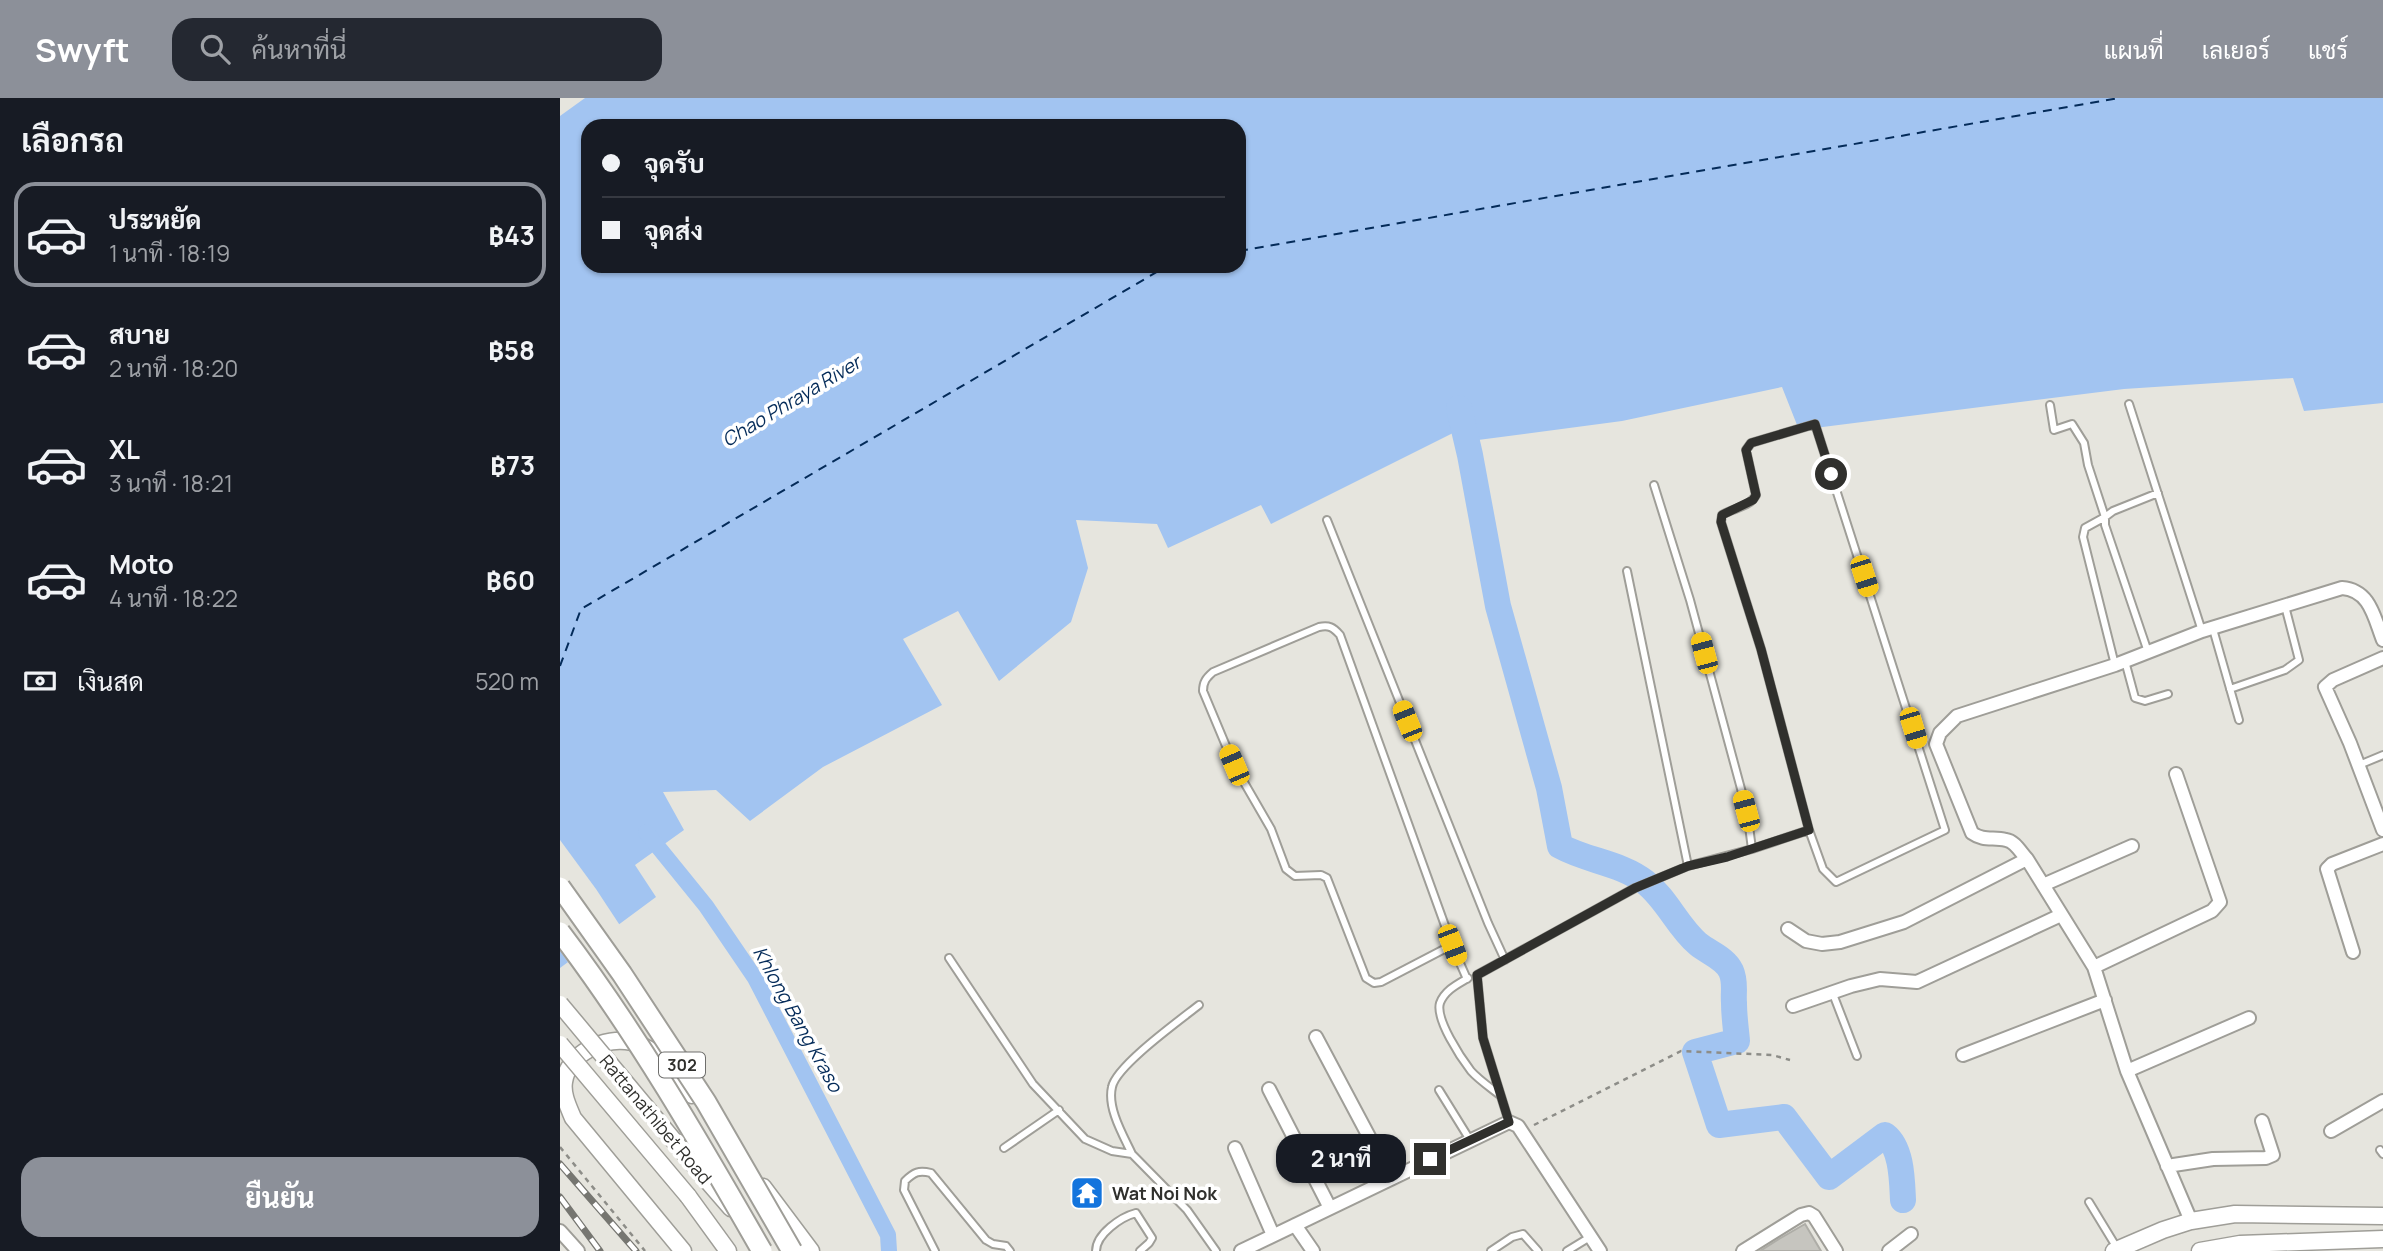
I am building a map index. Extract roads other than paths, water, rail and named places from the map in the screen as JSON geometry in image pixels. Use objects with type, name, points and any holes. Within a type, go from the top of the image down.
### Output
[{"type":"main road","name":"302","points":[[560,887],[622,974],[706,1102],[792,1251]]},
{"type":"main road","name":"Rattanathibet Road","points":[[560,932],[586,966],[687,1119],[764,1251]]},
{"type":"main road","name":"Rattanathibet Road","points":[[560,1004],[764,1251]]},
{"type":"main road","points":[[683,1251],[573,1118],[565,1100],[563,1084],[567,1069],[588,1049],[615,1042],[632,1042],[649,1050],[663,1062],[692,1094],[811,1251]]},
{"type":"main road","name":"Rattanathibet Road","points":[[560,1044],[688,1196],[728,1251]]},
{"type":"main road","points":[[2116,1250],[2191,1221],[2235,1214],[2383,1216]]},
{"type":"main road","points":[[2200,1251],[2239,1244],[2381,1242]]},
{"type":"street","points":[[2191,1221],[2127,1072],[2094,967],[2027,859],[2013,843],[2007,839],[1978,838],[1972,833],[1936,744],[1940,733],[1957,716],[2120,663],[2208,630],[2342,589],[2354,589],[2365,596],[2383,640]]},
{"type":"street","points":[[2383,658],[2333,680],[2325,687],[2359,765],[2383,830]]},
{"type":"street","points":[[2094,967],[2212,911],[2220,902],[2176,774]]},
{"type":"street","points":[[2353,952],[2327,869],[2332,863],[2383,844]]},
{"type":"street","points":[[2043,885],[2132,846]]},
{"type":"street","points":[[1788,929],[1806,941],[1822,944],[1840,942],[1904,922],[2027,859]]},
{"type":"street","points":[[1793,1006],[1880,979],[1917,982],[2061,915]]},
{"type":"street","points":[[1963,1055],[2105,1000]]},
{"type":"street","points":[[2127,1072],[2249,1018]]},
{"type":"street","points":[[1316,1037],[1391,1178]]},
{"type":"street","points":[[1269,1089],[1330,1208]]},
{"type":"street","points":[[2331,1131],[2383,1101]]},
{"type":"street","points":[[2167,1166],[2213,1159],[2273,1156],[2262,1121]]},
{"type":"street","points":[[1241,1251],[1509,1122],[1518,1126],[1600,1251]]},
{"type":"street","points":[[1235,1148],[1273,1235]]},
{"type":"street","points":[[1743,1251],[1801,1215],[1809,1213],[1814,1216],[1836,1251]]},
{"type":"street","points":[[1295,1224],[1313,1251]]},
{"type":"street","points":[[560,1231],[578,1251]]},
{"type":"street","points":[[1889,1251],[1911,1234]]},
{"type":"lane","points":[[2050,404],[2054,430],[2072,424],[2084,443],[2105,525],[2148,652]]},
{"type":"lane","points":[[2129,404],[2239,720]]},
{"type":"lane","points":[[1815,424],[1945,830],[1836,882],[1823,869],[1809,830],[1761,649],[1721,522],[1722,515],[1753,500],[1756,495],[1746,450],[1751,443],[1815,424]]},
{"type":"lane","points":[[1654,485],[1690,600],[1746,811],[1752,849]]},
{"type":"lane","points":[[2158,493],[2113,512],[2085,528],[2083,537],[2120,663],[2135,698],[2145,701],[2168,694]]},
{"type":"lane","points":[[1327,520],[1505,960]]},
{"type":"lane","points":[[1627,571],[1688,866]]},
{"type":"lane","points":[[2230,689],[2286,670],[2299,660],[2285,606]]},
{"type":"lane","points":[[1452,945],[1381,982],[1374,983],[1366,978],[1326,878],[1321,875],[1295,876],[1286,869],[1271,830],[1234,765],[1203,691],[1203,685],[1213,672],[1319,627],[1328,625],[1334,628],[1339,635],[1452,945],[1467,979]]},
{"type":"lane","points":[[2359,765],[2383,755]]},
{"type":"lane","points":[[1501,1096],[1472,1071],[1442,1022],[1439,1011],[1441,1001],[1450,989],[1661,876],[1809,830]]},
{"type":"lane","points":[[949,958],[1033,1084],[1085,1139],[1112,1151],[1132,1154]]},
{"type":"lane","points":[[1477,975],[1483,1038],[1509,1122]]},
{"type":"lane","points":[[1833,994],[1857,1056]]},
{"type":"lane","points":[[1199,1005],[1125,1065],[1112,1084],[1111,1098],[1132,1154],[1187,1210],[1216,1251]]},
{"type":"lane","points":[[1439,1090],[1470,1140]]},
{"type":"lane","points":[[1004,1148],[1059,1110]]},
{"type":"lane","points":[[936,1251],[904,1190],[905,1181],[921,1170],[931,1173],[986,1240],[1006,1246],[1010,1251]]},
{"type":"lane","points":[[2089,1202],[2116,1250]]},
{"type":"lane","points":[[1096,1251],[1096,1245],[1103,1234],[1123,1218],[1136,1213],[1152,1238],[1140,1251]]},
{"type":"lane","points":[[1491,1251],[1512,1237],[1523,1234],[1538,1251]]},
{"type":"lane","points":[[1567,1251],[1590,1237]]},
{"type":"water","name":"Chao Phraya River","points":[[585,98],[2383,98],[2383,403],[2304,411],[2293,378],[2124,389],[1799,430],[1782,387],[1622,421],[1455,443],[1453,433],[1271,524],[1261,505],[1168,548],[1157,524],[1076,520],[1088,568],[1071,622],[999,681],[958,611],[903,639],[942,705],[823,767],[750,821],[716,790],[663,792],[684,830],[635,865],[656,897],[560,968],[560,116]]},
{"type":"waterway","points":[[1459,408],[1498,606],[1549,788],[1560,846],[1625,870],[1645,882],[1660,896],[1691,937],[1721,959],[1731,971],[1737,1041],[1695,1052],[1719,1125],[1784,1117],[1829,1177],[1885,1135],[1898,1156],[1903,1200]]},
{"type":"waterway","name":"Khlong Bang Kraso","points":[[646,832],[706,906],[755,978],[888,1235],[889,1251]]},
{"type":"railway","points":[[560,1164],[636,1251]]},
{"type":"railway","points":[[560,1197],[600,1251]]},
{"type":"place","name":"Wat Noi Nok","points":[[1087,1193]]}]
